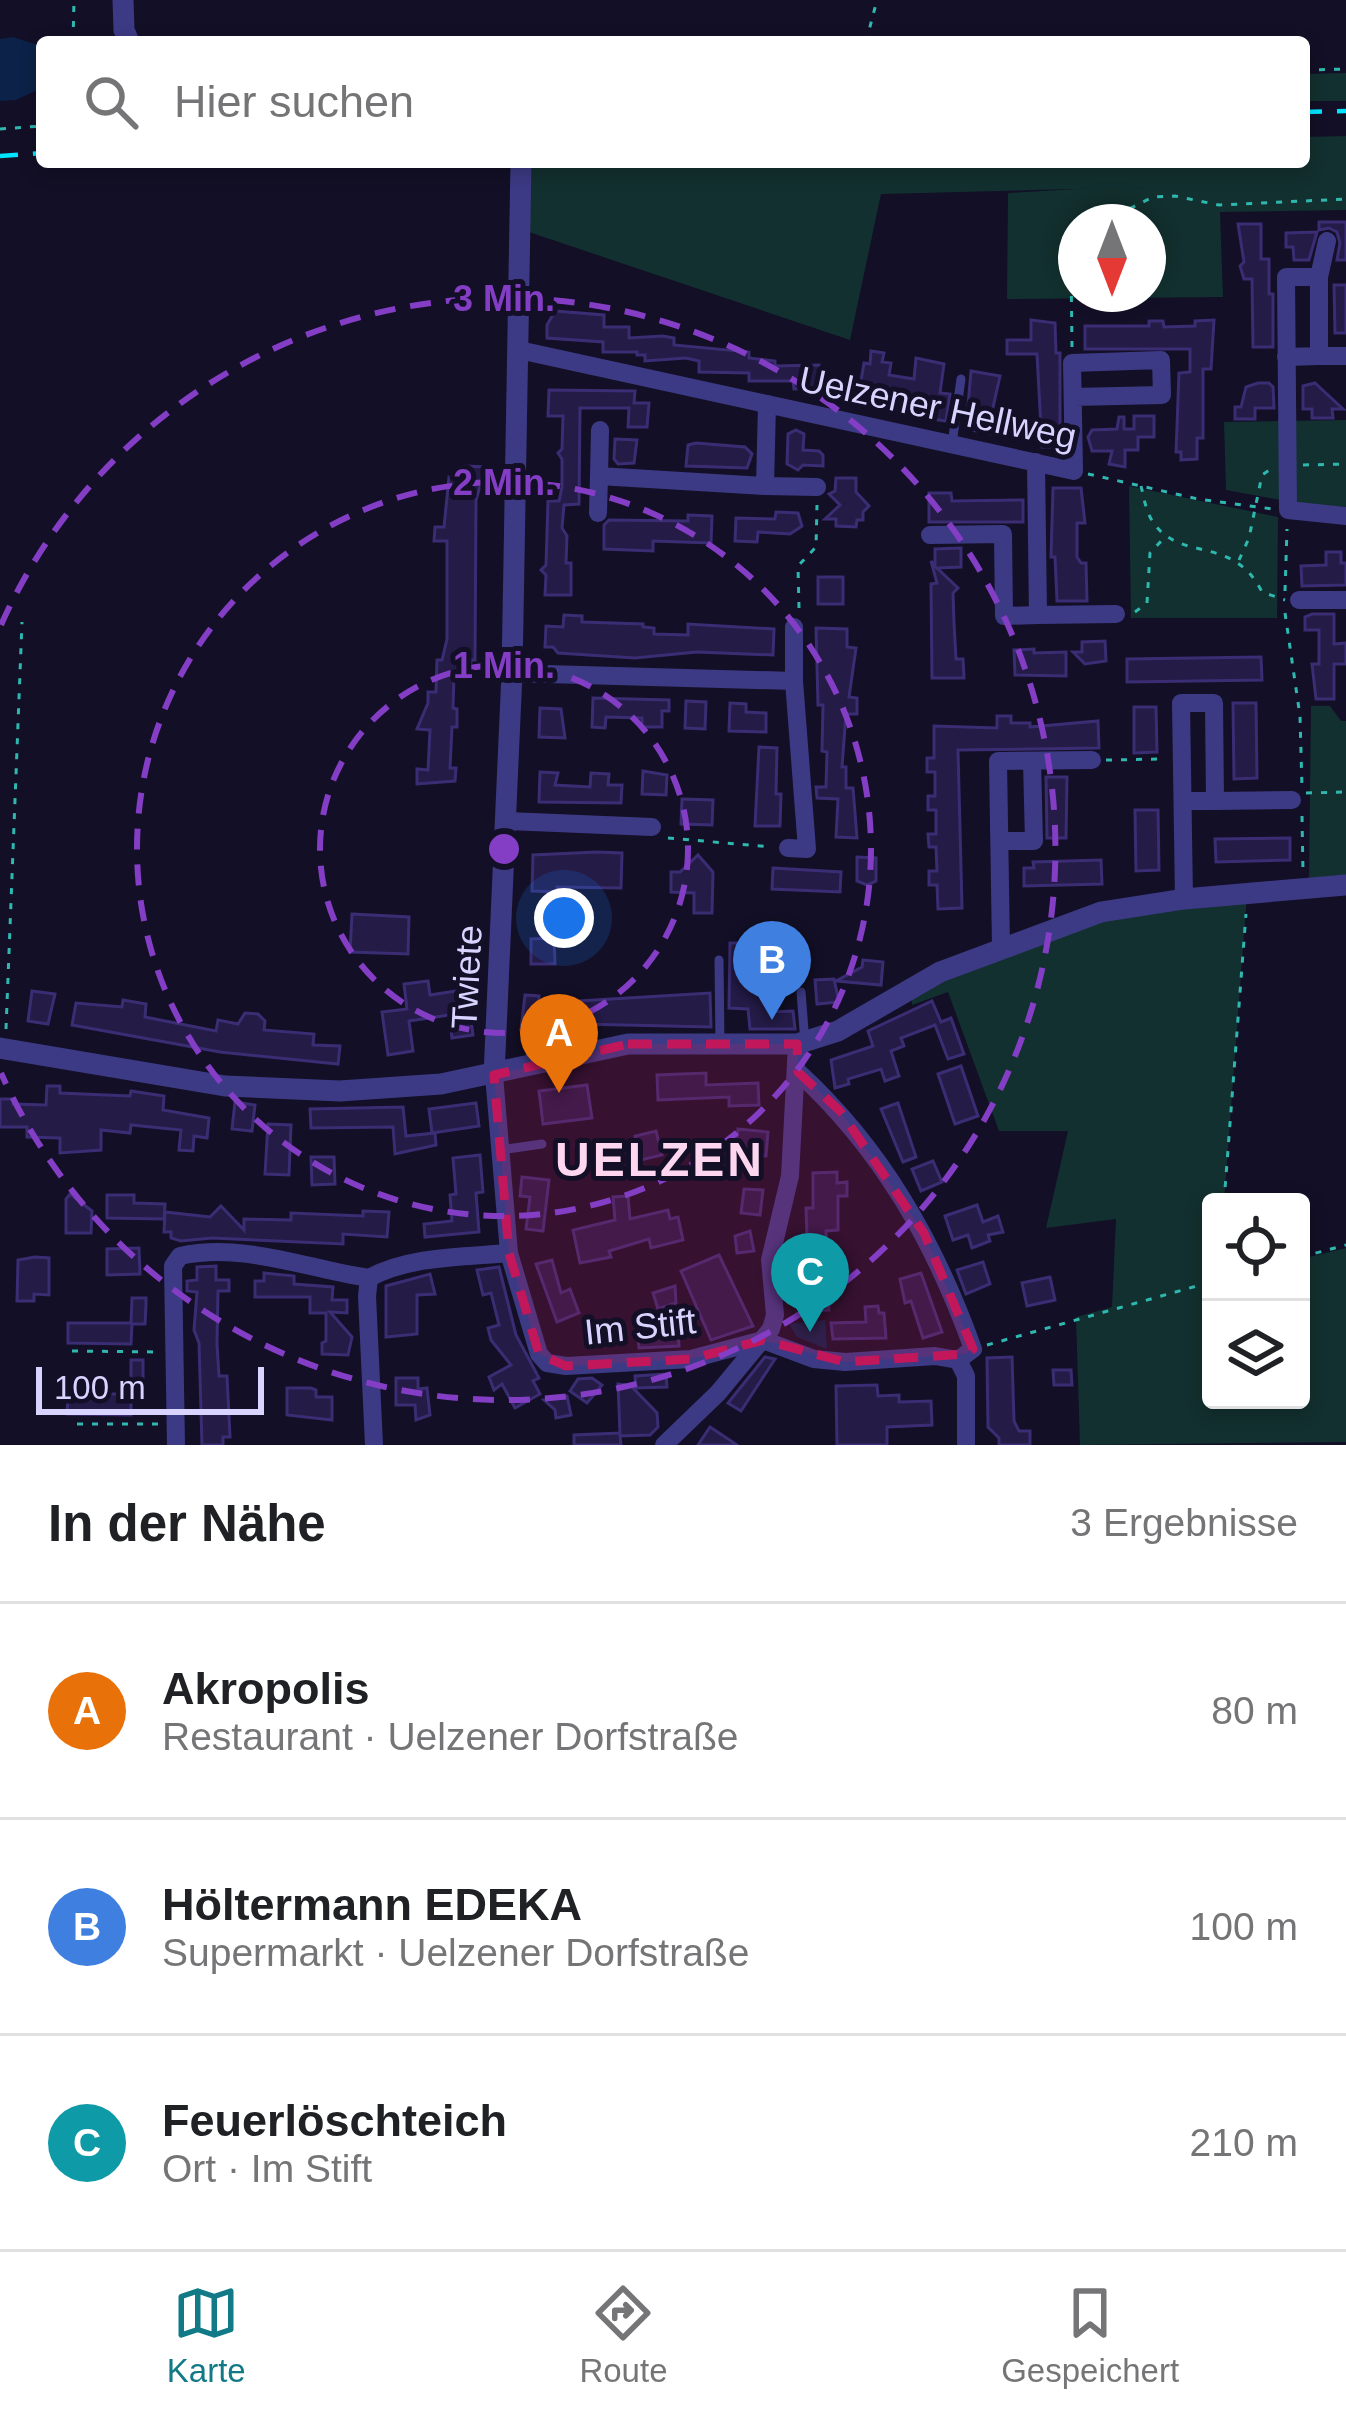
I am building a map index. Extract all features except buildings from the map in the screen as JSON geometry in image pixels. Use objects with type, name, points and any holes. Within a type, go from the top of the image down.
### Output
[{"type":"street","points":[[123,0],[128,36]]},
{"type":"street","name":"Twiete","points":[[494,1075],[512,673],[521,168]]},
{"type":"street","points":[[1319,356],[1319,277],[1327,242]]},
{"type":"street","points":[[1319,277],[1286,278],[1288,510],[1346,516]]},
{"type":"street","name":"Uelzener Hellweg","points":[[518,350],[1075,471]]},
{"type":"street","points":[[1286,357],[1346,356]]},
{"type":"street","points":[[1073,397],[1162,395],[1161,360],[1072,363],[1075,471]]},
{"type":"street","points":[[765,486],[767,404]]},
{"type":"street","points":[[598,513],[600,430]]},
{"type":"street","points":[[1036,462],[1038,615]]},
{"type":"street","points":[[599,476],[817,488]]},
{"type":"street","points":[[930,535],[1037,533]]},
{"type":"street","points":[[1003,534],[1004,616],[1116,614]]},
{"type":"street","points":[[1292,600],[1346,600]]},
{"type":"street","points":[[794,627],[806,849]]},
{"type":"street","points":[[512,673],[794,681]]},
{"type":"street","points":[[1184,899],[1181,703],[1214,703],[1215,801]]},
{"type":"street","points":[[1000,841],[1034,841],[1032,760]]},
{"type":"street","points":[[1001,947],[998,761],[1093,760]]},
{"type":"street","points":[[1183,801],[1297,796]]},
{"type":"street","points":[[506,820],[652,826]]},
{"type":"street","points":[[2,1048],[226,1086],[295,1091],[394,1089],[494,1075],[628,1044],[801,1043],[838,1030],[911,986],[1001,947],[1101,912],[1184,899],[1346,885]]},
{"type":"street","points":[[664,1445],[718,1393],[763,1340],[775,1315],[770,1260],[790,1176],[801,1043]]},
{"type":"street","points":[[798,1072],[840,1111],[884,1167],[951,1289],[966,1355],[966,1445]]},
{"type":"street","name":"Im Stift","points":[[494,1075],[509,1252],[539,1354],[548,1363],[692,1359],[763,1340]]},
{"type":"street","points":[[176,1445],[173,1266],[180,1256],[205,1252],[262,1255],[369,1278],[384,1270],[431,1261],[509,1252]]},
{"type":"street","points":[[369,1278],[374,1445]]},
{"type":"street","points":[[763,1340],[830,1360],[872,1363],[966,1355]]},
{"type":"lane","points":[[952,444],[962,379]]},
{"type":"lane","points":[[719,960],[719,1045]]},
{"type":"lane","points":[[801,992],[801,1043]]},
{"type":"lane","points":[[500,1150],[542,1144]]},
{"type":"path","points":[[73,36],[74,0]]},
{"type":"path","points":[[868,36],[878,0]]},
{"type":"path","points":[[1310,70],[1346,69]]},
{"type":"path","points":[[0,129],[36,126]]},
{"type":"path","points":[[1139,204],[1153,197],[1175,196],[1219,205],[1346,199]]},
{"type":"path","points":[[1071,312],[1072,363]]},
{"type":"path","name":"Uelzener Hellweg","points":[[1075,471],[1198,499],[1288,510]]},
{"type":"path","points":[[1141,486],[1151,520],[1166,537],[1238,561],[1262,592],[1292,600]]},
{"type":"path","points":[[794,627],[799,616],[798,566],[817,547],[817,488]]},
{"type":"path","points":[[1288,510],[1292,600],[1285,630],[1300,716],[1297,796],[1303,889]]},
{"type":"path","points":[[1116,614],[1139,611],[1147,603],[1150,553],[1166,537]]},
{"type":"path","points":[[2,1048],[22,622]]},
{"type":"path","points":[[1093,760],[1182,759]]},
{"type":"path","points":[[1297,796],[1346,792]]},
{"type":"path","points":[[652,826],[668,838],[806,849]]},
{"type":"path","points":[[1225,1193],[1247,894]]},
{"type":"path","points":[[1310,1255],[1346,1245]]},
{"type":"path","points":[[966,1355],[1202,1285]]},
{"type":"path","points":[[72,1351],[173,1352]]},
{"type":"path","points":[[76,1424],[175,1424]]},
{"type":"highlighted area","points":[[628,1044],[797,1044],[798,1072],[840,1111],[924,1233],[973,1349],[966,1354],[845,1362],[763,1340],[691,1359],[566,1366],[539,1354],[509,1253],[494,1075]]},
{"type":"green space","points":[[1346,73],[1346,101],[1310,101],[1310,74]]},
{"type":"green space","points":[[1346,136],[1346,210],[1220,212],[1223,297],[1166,298],[1166,204],[1058,204],[1058,299],[1007,299],[1008,193],[1076,189],[881,194],[850,340],[520,229],[521,168],[1310,168],[1310,137]]},
{"type":"green space","points":[[1346,420],[1346,507],[1226,490],[1224,422]]},
{"type":"green space","points":[[1129,486],[1278,517],[1277,618],[1131,618]]},
{"type":"green space","points":[[1311,706],[1330,706],[1346,721],[1346,875],[1309,878]]},
{"type":"green space","points":[[1247,894],[1225,1193],[1202,1193],[1202,1409],[1310,1409],[1310,1257],[1346,1248],[1346,1442],[1080,1445],[1076,1317],[1112,1307],[1116,1219],[1046,1228],[1068,1131],[999,1131],[948,992],[912,1005],[911,986],[1051,928]]},
{"type":"water","points":[[13,37],[36,44],[36,91],[16,100],[0,101],[0,39]]},
{"type":"water","points":[[825,1320],[827,1349],[797,1337],[789,1324]]},
{"type":"railway","points":[[1310,112],[1346,111]]},
{"type":"railway","points":[[0,156],[36,153]]},
{"type":"place","name":"Höltermann EDEKA","points":[[772,1020]]},
{"type":"place","name":"Akropolis","points":[[559,1093]]},
{"type":"place","name":"Feuerlöschteich","points":[[810,1332]]},
{"type":"district","name":"UELZEN","points":[[660,1159]]}]
